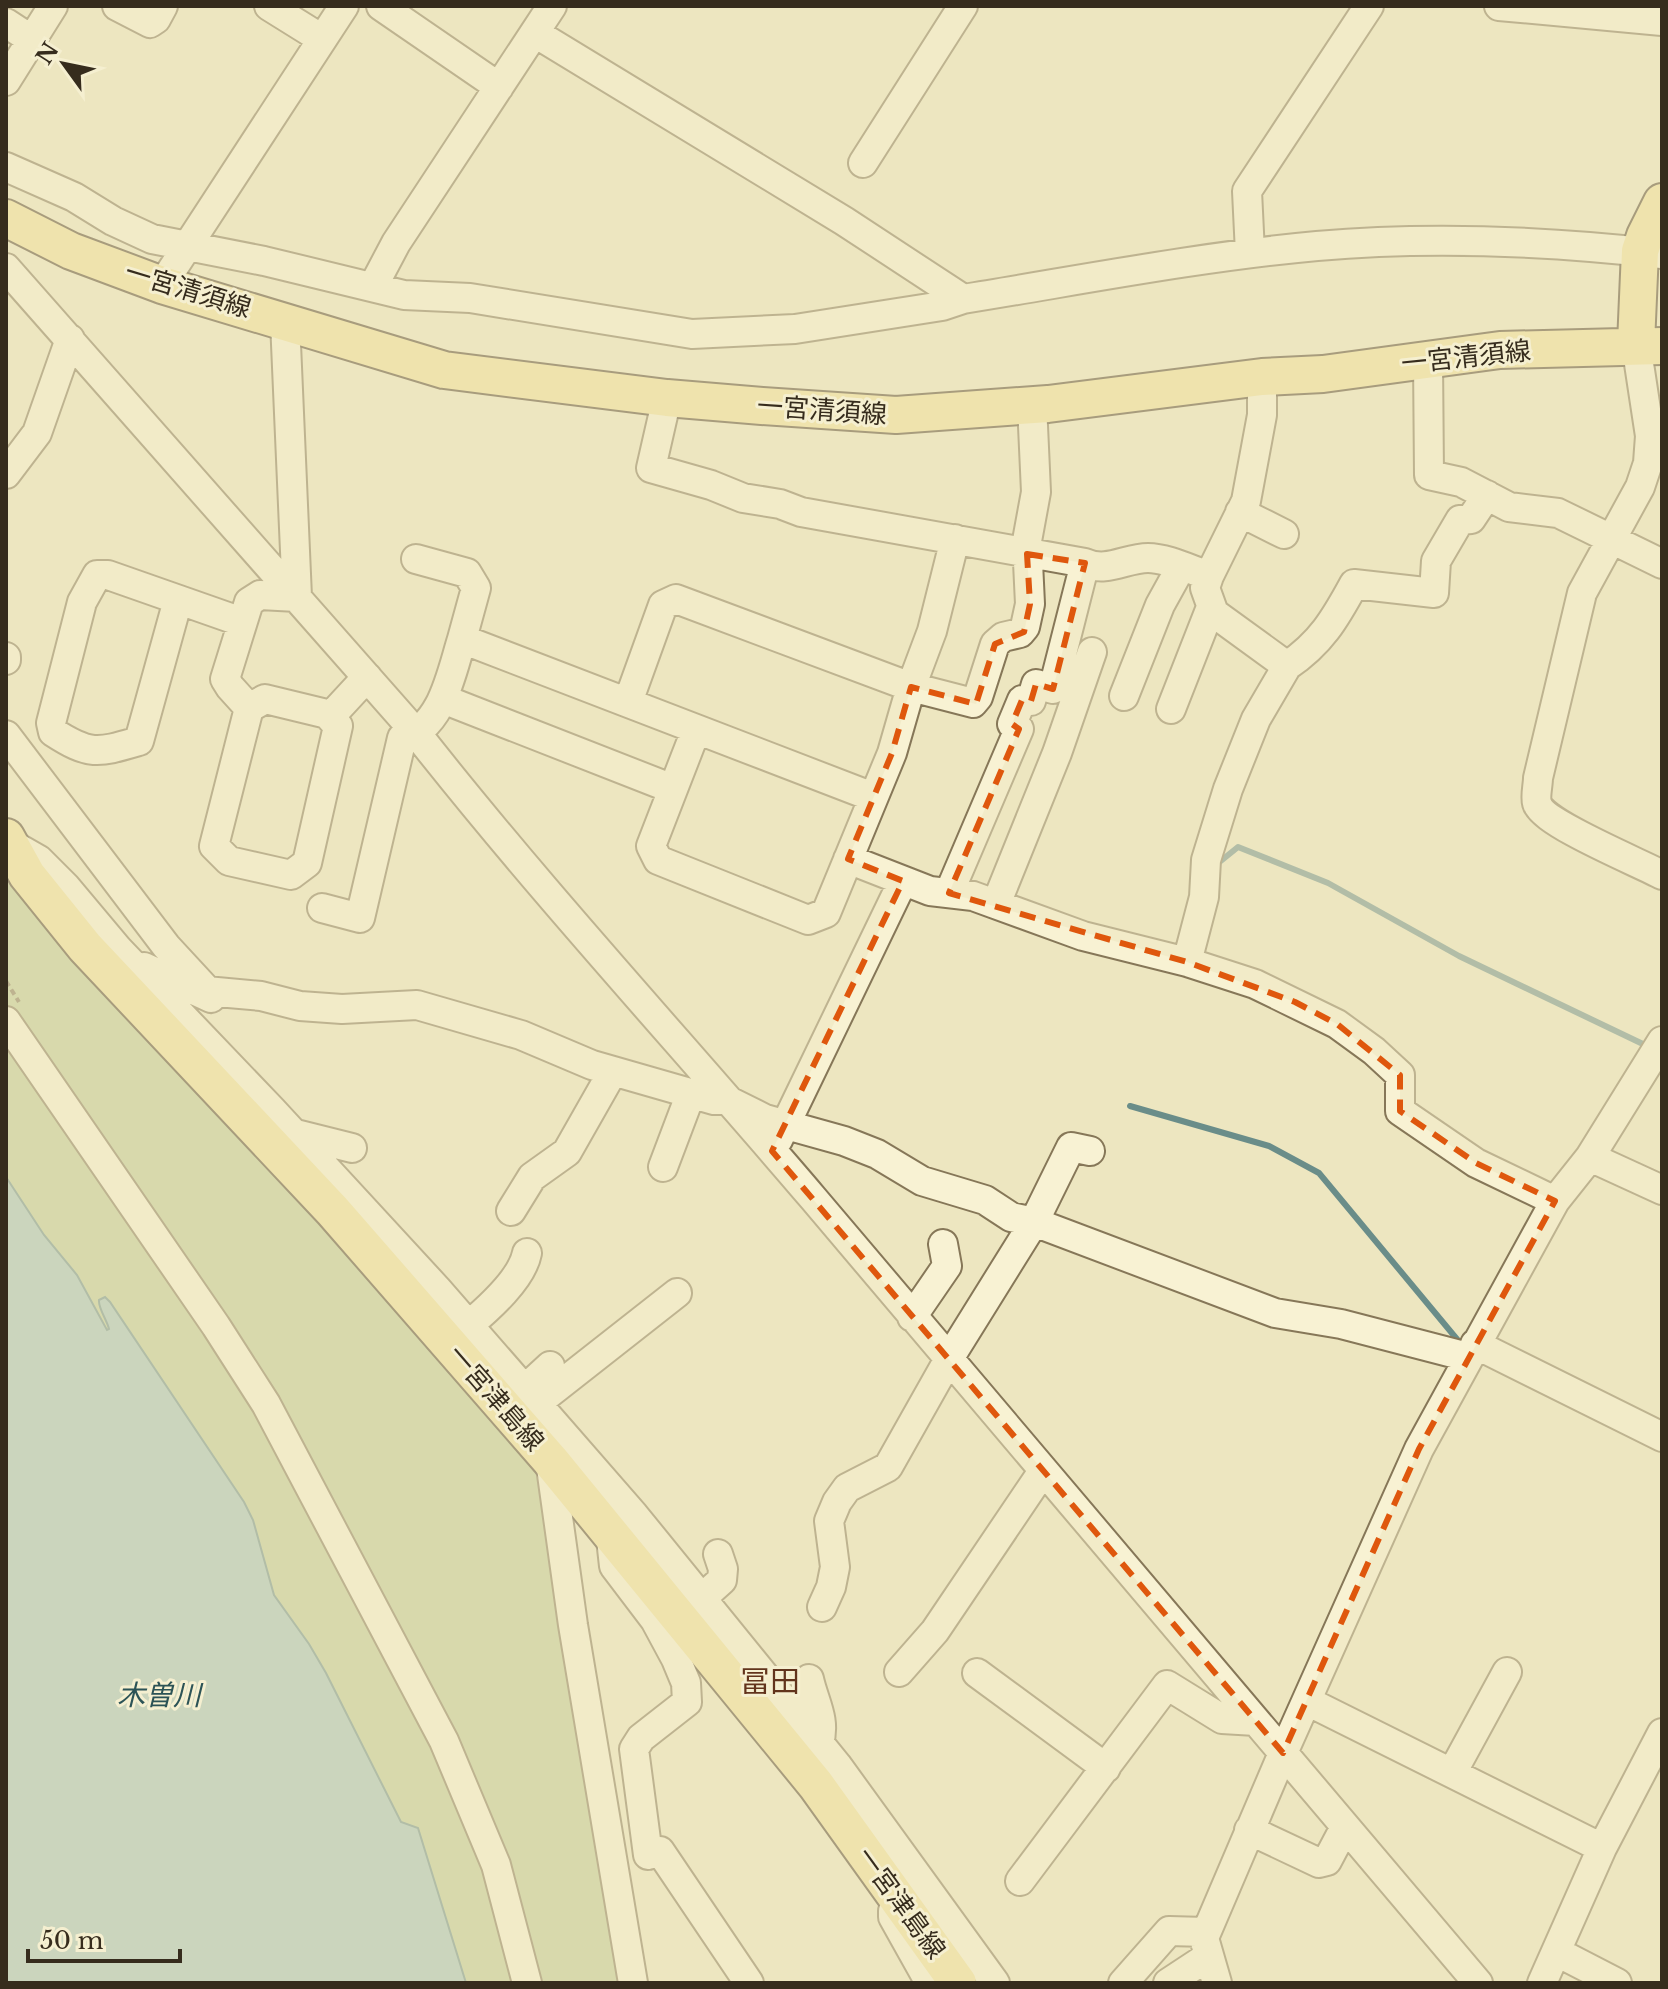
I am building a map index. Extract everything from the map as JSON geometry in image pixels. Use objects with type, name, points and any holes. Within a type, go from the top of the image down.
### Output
[{"type":"main road","points":[[1649,345],[1651,252],[1645,236],[1662,202]]},
{"type":"main road","name":"一宮清須線","points":[[6,218],[71,251],[162,285],[444,370],[667,398],[896,415],[1032,404],[1262,377],[1323,374],[1500,350],[1649,345]]},
{"type":"main road","name":"一宮津島線","points":[[8,841],[27,875],[85,947],[176,1040],[333,1211],[550,1460],[816,1785],[958,1983]]},
{"type":"street","points":[[6,81],[53,6]]},
{"type":"street","points":[[117,6],[150,23],[163,6]]},
{"type":"street","points":[[269,6],[322,39]]},
{"type":"street","points":[[162,285],[344,6]]},
{"type":"street","points":[[381,6],[499,87]]},
{"type":"street","points":[[376,288],[377,279],[396,243],[552,6]]},
{"type":"street","points":[[863,163],[963,6]]},
{"type":"street","points":[[1250,253],[1247,191],[1369,6]]},
{"type":"street","points":[[1499,6],[1662,21]]},
{"type":"street","points":[[6,23],[32,40]]},
{"type":"street","points":[[535,33],[844,221],[963,299]]},
{"type":"street","points":[[6,167],[74,197],[113,221],[152,239],[264,261],[404,295],[470,298],[692,334],[795,329],[1250,253],[1418,240],[1524,243],[1651,252]]},
{"type":"street","points":[[6,268],[417,734],[478,811],[912,1317],[950,1357],[1043,1471],[1478,1983]]},
{"type":"street","points":[[285,321],[297,597]]},
{"type":"street","points":[[6,474],[37,433],[70,339]]},
{"type":"street","points":[[1649,345],[1648,463],[1640,487],[1582,593],[1538,778],[1536,802],[1543,814],[1562,826],[1662,875]]},
{"type":"street","points":[[1428,360],[1429,475],[1461,482],[1509,507],[1558,513],[1609,541],[1662,564]]},
{"type":"street","points":[[1262,377],[1262,415],[1246,501],[1205,588],[1214,613],[1287,666]]},
{"type":"street","points":[[667,398],[651,468],[711,485],[743,498],[780,504],[801,512],[1093,566],[1113,566],[1149,558],[1209,576]]},
{"type":"street","points":[[628,702],[663,605],[676,599],[911,687],[973,703],[978,697],[995,644],[1003,637],[1020,633],[1025,627],[1030,604],[1027,554],[1036,492],[1032,404]]},
{"type":"street","points":[[1187,962],[1204,897],[1206,860],[1228,789],[1256,719],[1287,666],[1324,634],[1354,584],[1434,593],[1436,561],[1460,520],[1471,519],[1487,495]]},
{"type":"street","points":[[1240,512],[1284,534]]},
{"type":"street","points":[[696,730],[651,846],[658,860],[808,920],[826,913],[892,753],[911,687],[932,631],[955,539]]},
{"type":"street","points":[[322,908],[360,918],[402,738],[417,734],[443,699],[476,588],[467,573],[416,559]]},
{"type":"street","points":[[949,893],[1019,729],[1012,724],[1022,700],[1031,701],[1036,684],[1053,689],[1085,563]]},
{"type":"street","points":[[1124,696],[1160,605],[1181,567]]},
{"type":"street","points":[[178,600],[139,741],[103,751],[78,748],[53,732],[51,723],[82,602],[97,575],[108,575],[242,622]]},
{"type":"street","points":[[249,708],[225,679],[249,602],[260,595],[297,597]]},
{"type":"street","points":[[1171,709],[1211,607]]},
{"type":"street","points":[[462,639],[873,797]]},
{"type":"street","points":[[996,904],[1051,768],[1092,652]]},
{"type":"street","points":[[330,717],[367,677]]},
{"type":"street","points":[[265,699],[327,714],[338,726],[307,863],[291,875],[229,861],[214,846],[249,708],[265,699]]},
{"type":"street","points":[[443,699],[673,789]]},
{"type":"street","points":[[6,735],[166,946],[211,998],[146,967],[135,967]]},
{"type":"street","points":[[8,841],[39,860],[57,878],[135,967],[292,1133],[531,1396],[702,1598],[819,1743],[995,1983]]},
{"type":"street","points":[[848,859],[930,891],[973,896],[1083,936],[1187,962],[1255,984],[1337,1024],[1374,1051],[1400,1075],[1400,1111],[1476,1163],[1555,1201]]},
{"type":"street","points":[[772,1151],[903,881]]},
{"type":"street","points":[[206,991],[261,996],[300,1006],[342,1009],[417,1005],[521,1035],[592,1065],[714,1100],[727,1100],[765,1119],[877,1154],[922,1181],[985,1200],[1011,1217],[1034,1222],[1275,1313],[1472,1351],[1662,1437]]},
{"type":"street","points":[[6,1021],[216,1326],[266,1404],[444,1741],[496,1865],[527,1983]]},
{"type":"street","points":[[1168,1983],[1208,1944],[1249,1830],[1419,1449],[1555,1201],[1590,1157],[1662,1041]]},
{"type":"street","points":[[511,1211],[532,1177],[567,1152],[613,1071]]},
{"type":"street","points":[[663,1167],[691,1093]]},
{"type":"street","points":[[292,1133],[352,1148]]},
{"type":"street","points":[[822,1607],[835,1567],[829,1521],[837,1502],[847,1488],[888,1467],[950,1357],[1034,1222],[1071,1147],[1090,1151]]},
{"type":"street","points":[[1590,1157],[1662,1190]]},
{"type":"street","points":[[912,1317],[947,1266],[943,1244]]},
{"type":"street","points":[[469,1325],[494,1304],[525,1262],[527,1253]]},
{"type":"street","points":[[531,1396],[677,1293]]},
{"type":"street","points":[[531,1396],[550,1366]]},
{"type":"street","points":[[550,1460],[573,1625],[633,1983]]},
{"type":"street","points":[[899,1672],[935,1631],[1043,1471]]},
{"type":"street","points":[[611,1535],[614,1566],[655,1620],[686,1683],[687,1702],[641,1738],[634,1749],[648,1855],[660,1851],[749,1983]]},
{"type":"street","points":[[702,1598],[722,1580],[723,1569],[718,1554]]},
{"type":"street","points":[[1452,1773],[1507,1672]]},
{"type":"street","points":[[977,1673],[1106,1768]]},
{"type":"street","points":[[809,1679],[822,1718],[823,1730],[819,1743]]},
{"type":"street","points":[[1020,1881],[1167,1685],[1222,1719],[1256,1721]]},
{"type":"street","points":[[1307,1701],[1602,1848]]},
{"type":"street","points":[[1542,1983],[1602,1848],[1662,1733]]},
{"type":"street","points":[[1249,1830],[1319,1863],[1327,1861],[1345,1827]]},
{"type":"street","points":[[892,1890],[893,1917],[930,1983]]},
{"type":"street","points":[[1123,1983],[1163,1926],[1208,1944]]},
{"type":"street","points":[[1208,1944],[1217,1983]]},
{"type":"street","points":[[1557,1952],[1617,1983]]},
{"type":"highlighted area","points":[[1027,554],[1085,563],[1053,689],[1036,684],[1031,701],[1022,700],[1012,724],[1019,729],[949,893],[1187,962],[1295,1002],[1337,1024],[1400,1075],[1400,1111],[1476,1163],[1555,1201],[1419,1449],[1283,1753],[772,1151],[903,881],[848,859],[892,753],[911,687],[976,704],[995,644],[1024,632],[1030,604]]},
{"type":"green space","points":[[6,873],[165,1046],[537,1470],[560,1627],[621,1983],[456,1983],[6,1227]]},
{"type":"water","name":"木曽川","points":[[6,1177],[44,1235],[77,1275],[107,1330],[99,1300],[105,1297],[110,1302],[244,1502],[253,1520],[274,1595],[326,1673],[401,1822],[418,1828],[466,1983],[6,1983]]},
{"type":"waterway","points":[[1217,864],[1238,847],[1328,883],[1459,956],[1645,1045]]},
{"type":"waterway","points":[[1130,1106],[1269,1146],[1319,1173],[1461,1344]]},
{"type":"district","name":"冨田","points":[[770,1681]]}]
